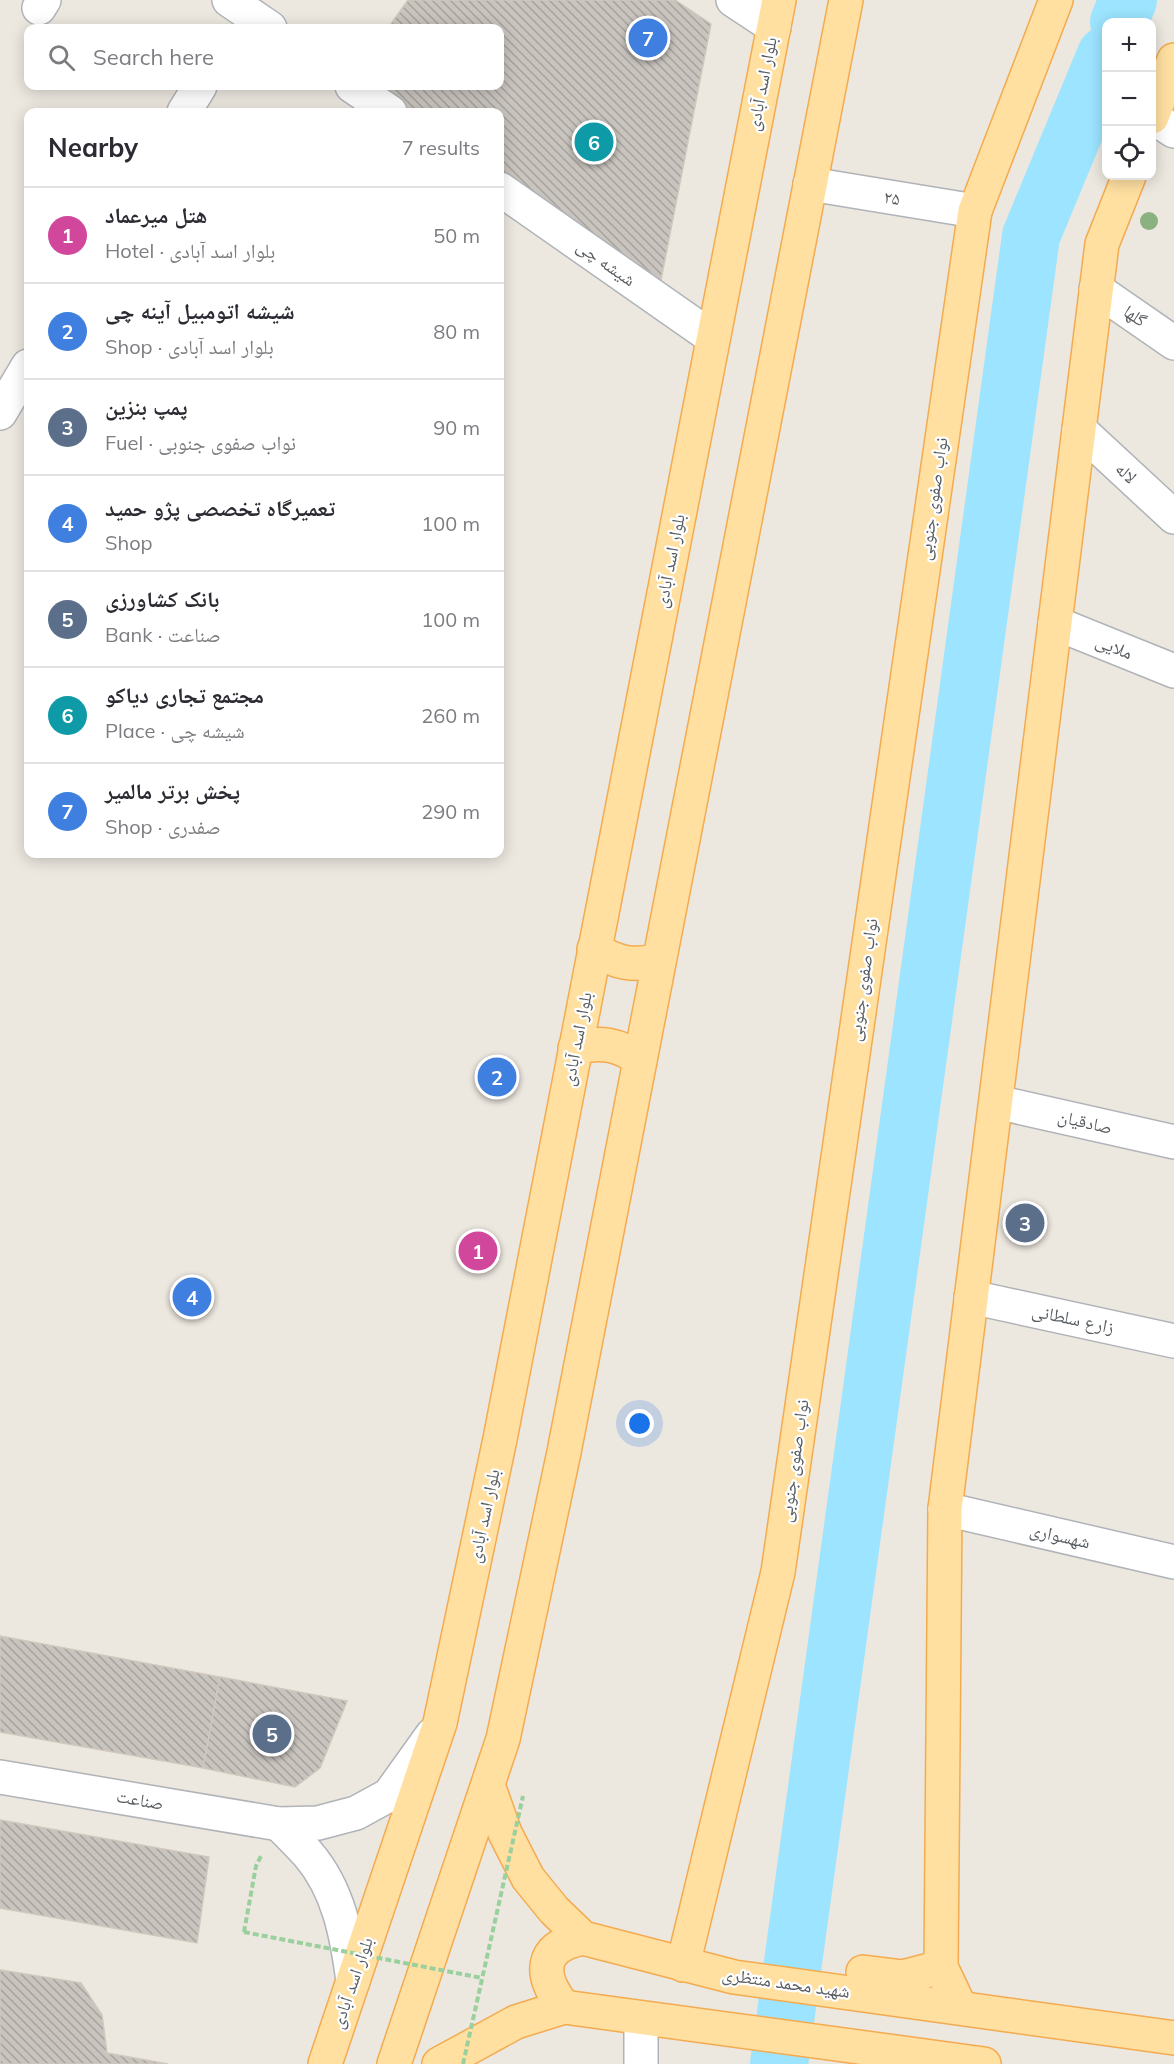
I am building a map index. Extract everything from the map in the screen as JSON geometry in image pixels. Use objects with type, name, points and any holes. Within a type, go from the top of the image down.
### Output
[{"type":"main road","points":[[394,2064],[503,1739],[562,1464],[846,0]]},
{"type":"main road","name":"نواب صفوی جنوبی","points":[[686,1953],[778,1572],[975,211],[1056,0]]},
{"type":"main road","name":"بلوار اسد آبادی","points":[[325,2064],[440,1723],[500,1439],[776,13]]},
{"type":"main road","points":[[1156,107],[1174,60]]},
{"type":"main road","points":[[960,2007],[941,1967],[945,1509],[1102,244],[1127,180]]},
{"type":"main road","points":[[594,948],[618,962],[632,964],[659,960]]},
{"type":"main road","points":[[575,1048],[603,1043],[629,1051],[640,1060]]},
{"type":"main road","name":"شهید محمد منتظری","points":[[488,1785],[505,1833],[528,1878],[554,1910],[583,1938],[686,1953],[736,1967],[901,1988],[960,2007],[1174,2038]]},
{"type":"main road","points":[[564,2007],[550,1988],[547,1966],[556,1948],[567,1941],[583,1938]]},
{"type":"main road","points":[[901,1988],[941,1967]]},
{"type":"main road","points":[[439,2064],[516,2022],[564,2007],[984,2064]]},
{"type":"street","points":[[733,0],[776,13]]},
{"type":"street","points":[[186,108],[198,90]]},
{"type":"street","points":[[358,90],[384,108]]},
{"type":"street","points":[[1156,119],[1174,130]]},
{"type":"street","name":"۲۵","points":[[810,184],[975,211]]},
{"type":"street","name":"شیشه چی","points":[[504,192],[713,338]]},
{"type":"street","name":"گلها","points":[[1096,289],[1174,343]]},
{"type":"street","points":[[2,405],[24,372]]},
{"type":"street","name":"لاله","points":[[1079,429],[1174,517]]},
{"type":"street","name":"ملایی","points":[[1055,623],[1174,671]]},
{"type":"street","name":"صادقیان","points":[[996,1102],[1174,1142]]},
{"type":"street","name":"زارع سلطانی","points":[[971,1297],[1174,1341]]},
{"type":"street","name":"شهسواری","points":[[945,1509],[1174,1563]]},
{"type":"street","name":"صناعت","points":[[0,1777],[279,1824],[318,1823],[356,1814],[389,1795],[440,1723]]},
{"type":"street","points":[[279,1824],[310,1856],[333,1894],[347,1936],[353,1981]]},
{"type":"street","points":[[641,2018],[641,2064]]},
{"type":"path","points":[[463,2064],[523,1796]]},
{"type":"path","points":[[256,1866],[244,1932],[482,1978]]},
{"type":"building","points":[[408,0],[675,0],[711,24],[661,280],[504,174],[504,108],[407,108],[379,90],[504,90],[504,24],[391,24]]},
{"type":"building","points":[[0,1636],[220,1677],[203,1768],[0,1732]]},
{"type":"building","points":[[220,1677],[347,1701],[320,1768],[295,1787],[203,1768]]},
{"type":"building","points":[[0,1820],[209,1857],[197,1943],[0,1908]]},
{"type":"building","points":[[0,1970],[81,1983],[102,2015],[107,2053],[168,2064],[0,2064]]},
{"type":"waterway","points":[[1121,18],[1128,0]]},
{"type":"waterway","points":[[779,2064],[1031,236],[1102,65]]},
{"type":"place","name":"پخش برتر مالمیر","points":[[648,38]]},
{"type":"place","name":"مجتمع تجاری دیاکو","points":[[594,142]]},
{"type":"place","name":"شیشه اتومبیل آینه چی","points":[[497,1077]]},
{"type":"place","name":"پمپ بنزین","points":[[1025,1223]]},
{"type":"place","name":"هتل میرعماد","points":[[478,1251]]},
{"type":"place","name":"تعمیرگاه تخصصی پژو حمید","points":[[192,1297]]},
{"type":"place","name":"بانک کشاورزی","points":[[272,1734]]}]
